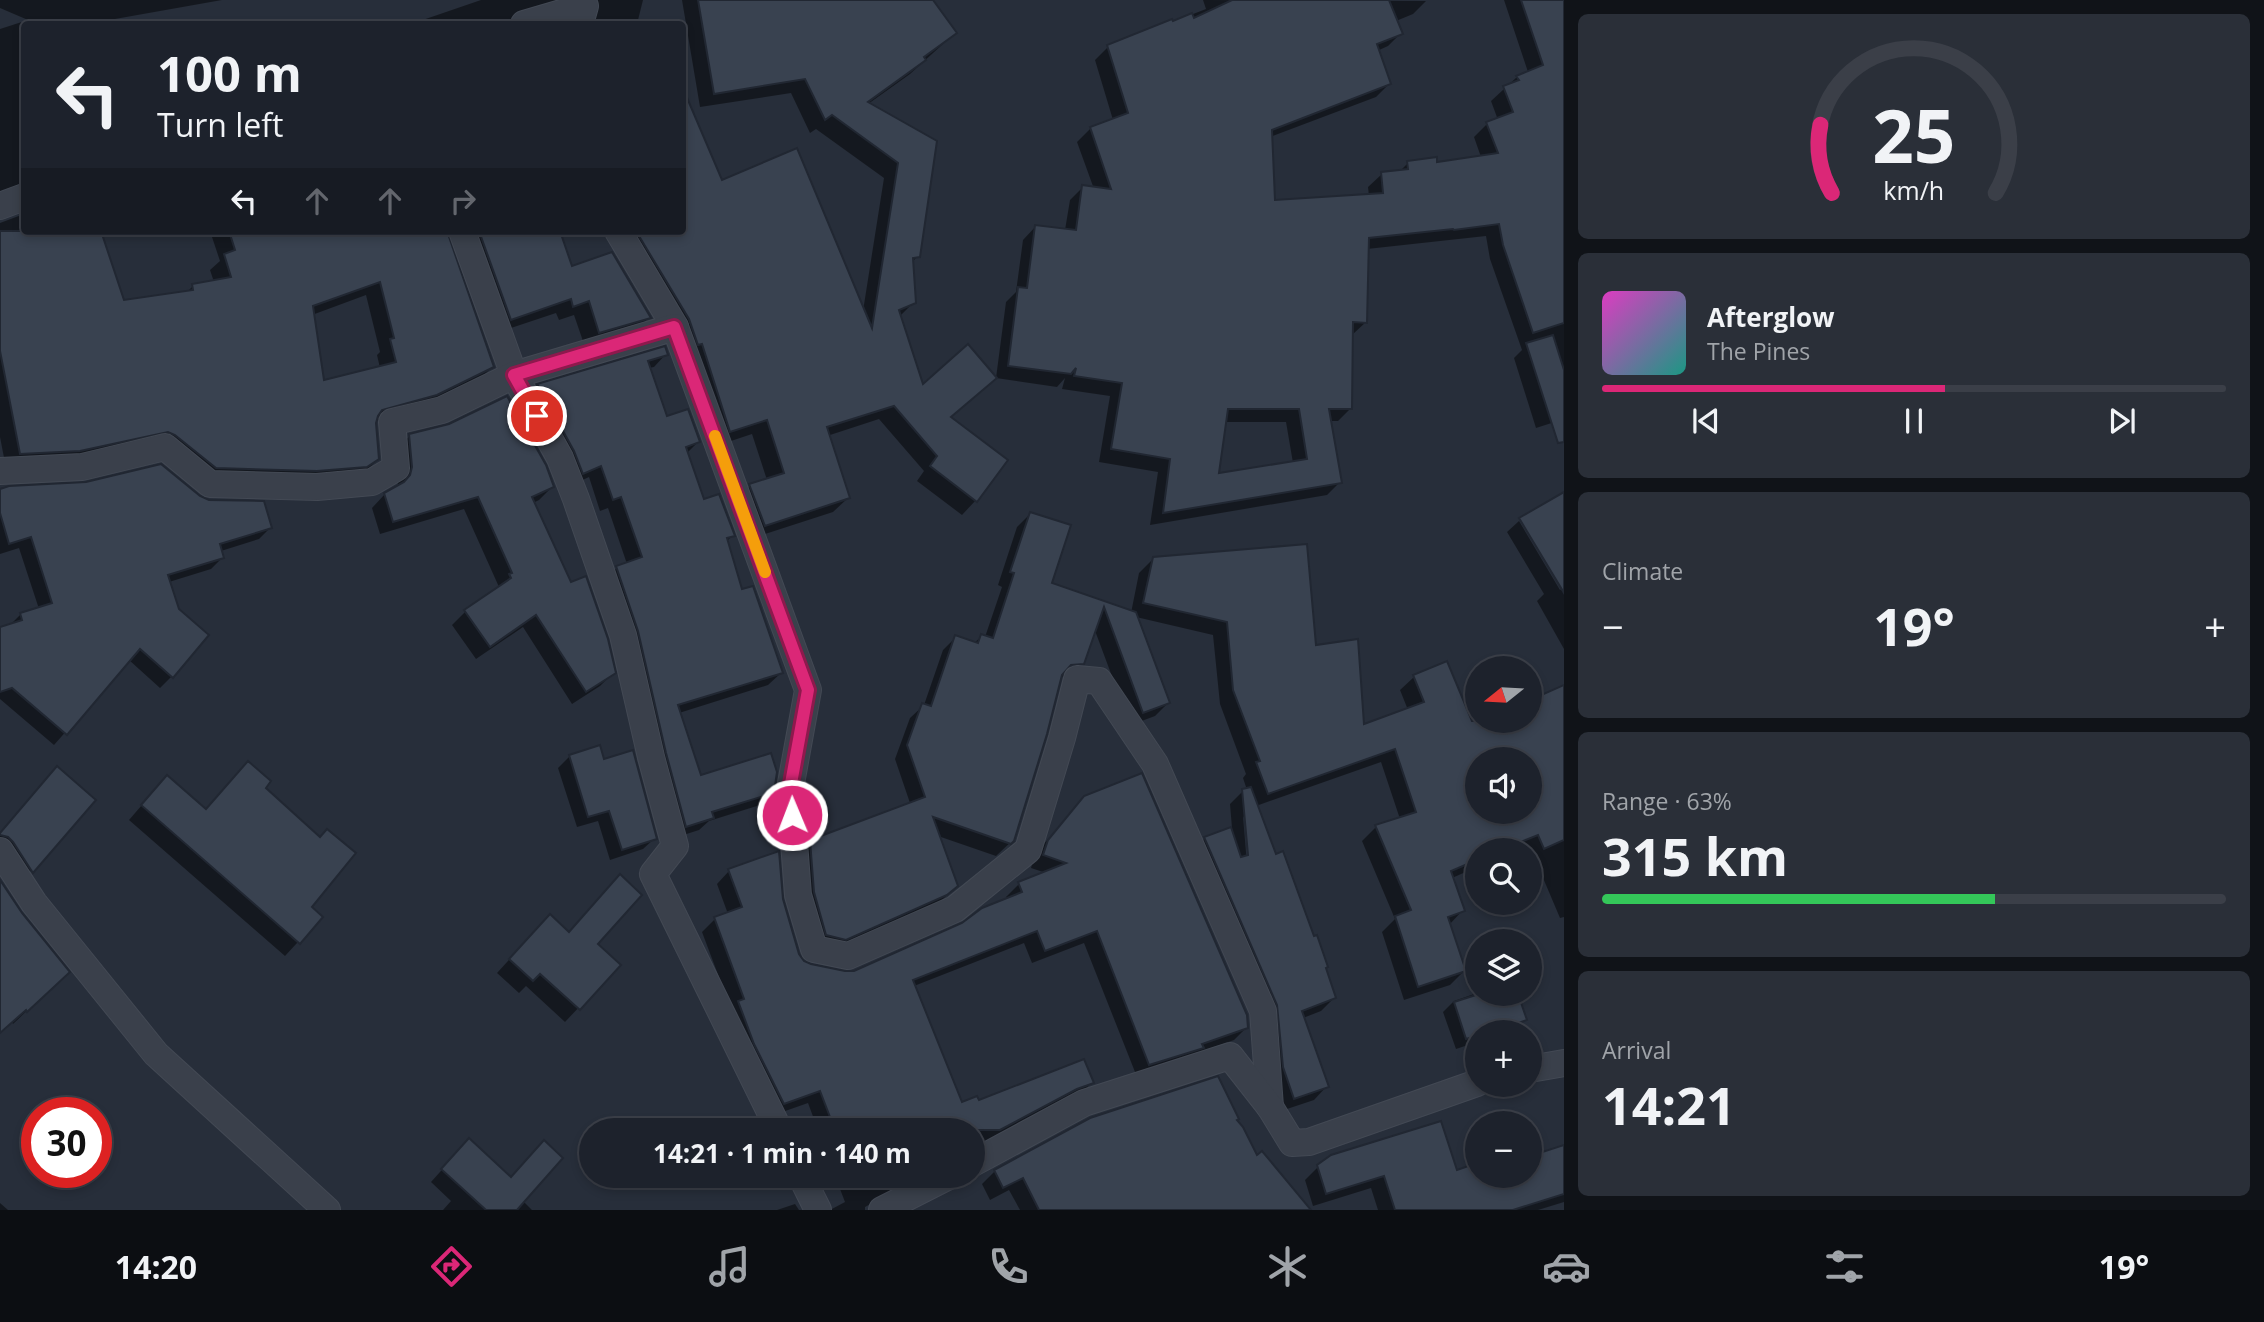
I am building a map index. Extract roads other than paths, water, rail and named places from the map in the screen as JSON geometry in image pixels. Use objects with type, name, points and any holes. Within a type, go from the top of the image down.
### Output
[{"type":"street","points":[[534,21],[586,6],[581,21]]},
{"type":"street","points":[[0,206],[21,198]]},
{"type":"street","points":[[463,235],[514,375],[560,458],[623,635],[651,757],[676,846],[653,874],[773,1118]]},
{"type":"street","points":[[620,235],[674,327],[808,690],[790,789],[798,895],[814,949],[848,956],[956,909],[1028,850],[1077,679],[1099,681],[1154,764],[1263,1011],[1270,1107]]},
{"type":"street","points":[[0,471],[82,467],[165,447],[210,484],[317,487],[373,482],[396,468],[392,422],[442,410],[514,375],[674,327]]},
{"type":"street","points":[[0,851],[34,903],[156,1054],[327,1210]]},
{"type":"street","points":[[985,1157],[1084,1103],[1230,1056],[1270,1107],[1292,1143],[1309,1142],[1465,1087]]},
{"type":"street","points":[[1542,1067],[1564,1063]]},
{"type":"street","points":[[807,1188],[818,1210]]},
{"type":"street","points":[[882,1210],[925,1188]]}]
